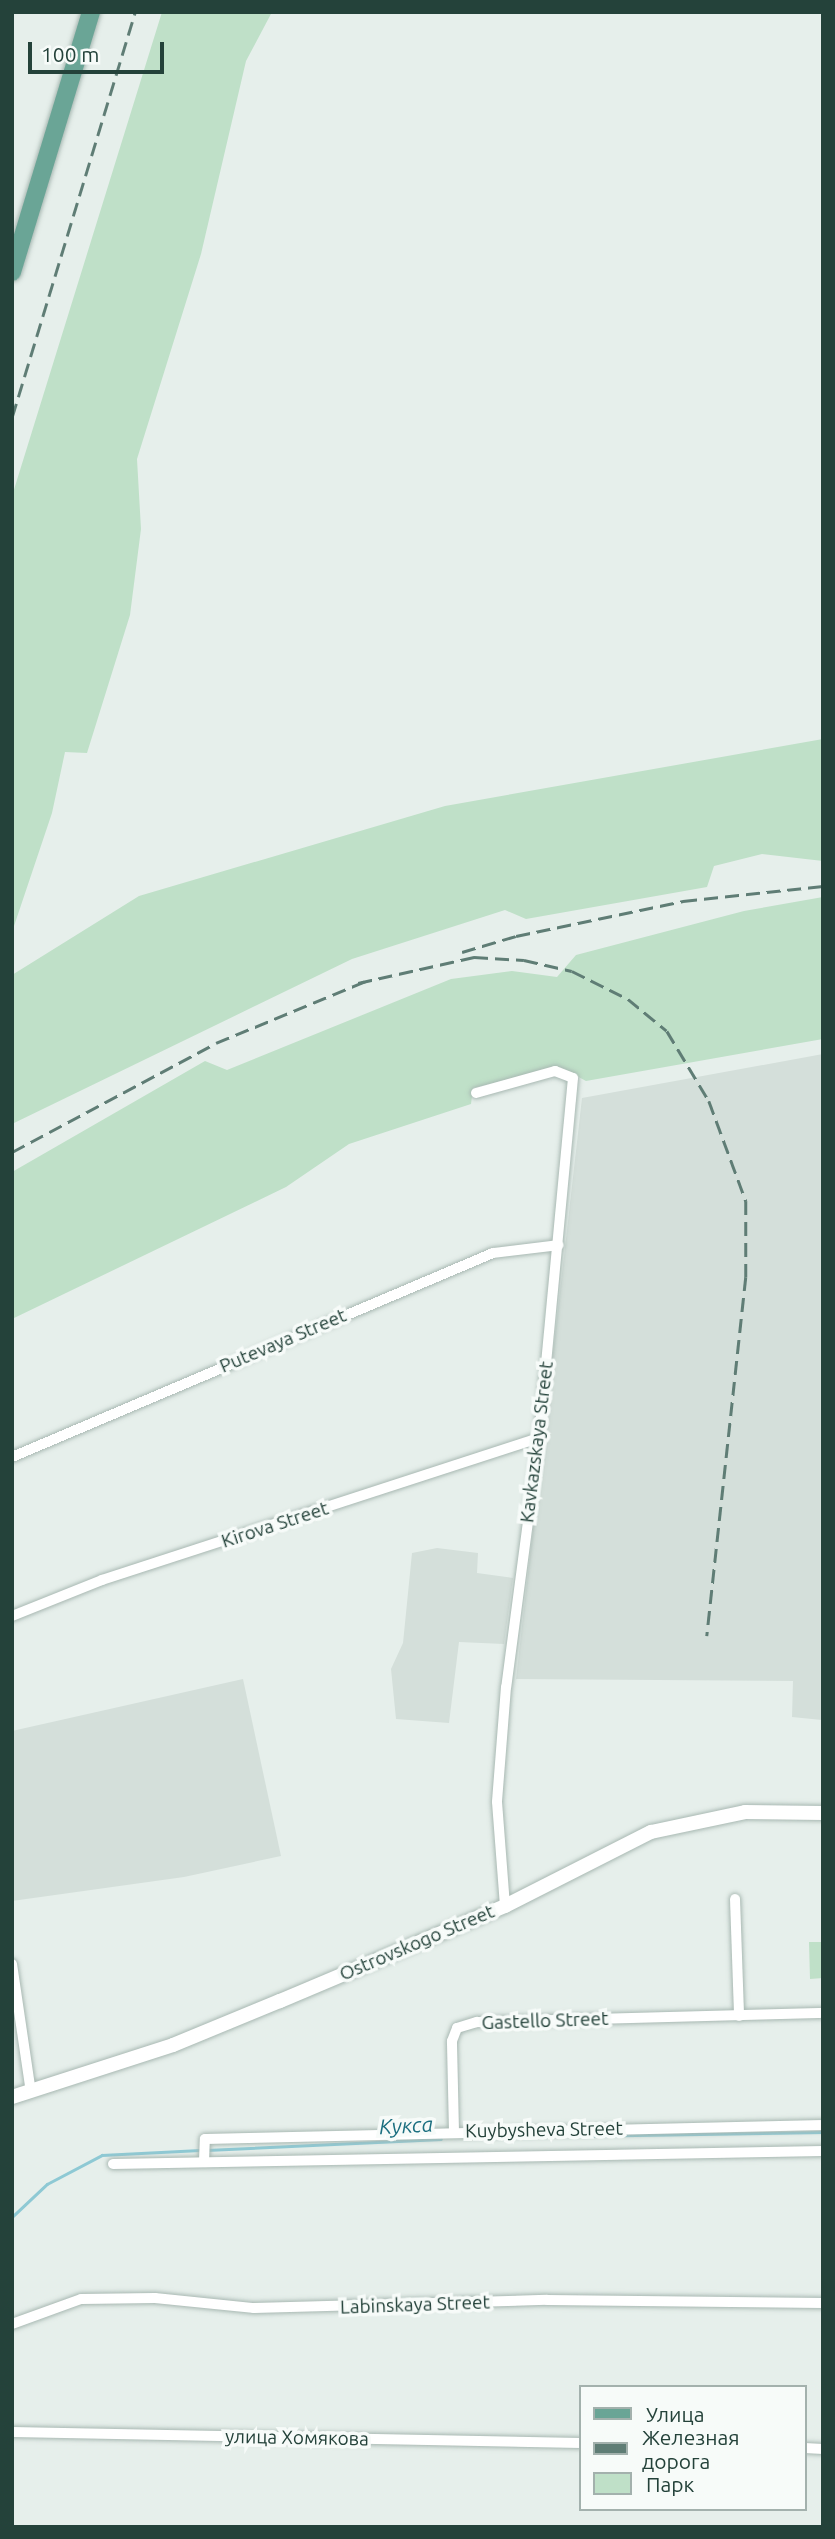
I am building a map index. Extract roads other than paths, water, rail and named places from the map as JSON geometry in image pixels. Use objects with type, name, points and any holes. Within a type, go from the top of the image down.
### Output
[{"type":"main road","points":[[12,272],[91,12]]},
{"type":"street","name":"Kavkazskaya Street","points":[[476,1093],[555,1071],[573,1078],[539,1438],[506,1687],[499,1777],[505,1906]]},
{"type":"street","name":"Putevaya Street","points":[[12,1457],[493,1253],[559,1245]]},
{"type":"street","name":"Kirova Street","points":[[12,1616],[102,1580],[539,1438]]},
{"type":"street","name":"Ostrovskogo Street","points":[[12,2097],[173,2045],[505,1906],[650,1832],[746,1812],[823,1813]]},
{"type":"street","points":[[735,1899],[738,2017]]},
{"type":"street","points":[[12,1964],[31,2093]]},
{"type":"street","name":"Gastello Street","points":[[454,2132],[452,2041],[457,2028],[477,2022],[823,2013]]},
{"type":"street","name":"Kuybysheva Street","points":[[204,2154],[205,2139],[823,2125]]},
{"type":"street","name":"Kuybysheva Street","points":[[114,2164],[204,2154],[823,2151]]},
{"type":"street","name":"Labinskaya Street","points":[[12,2324],[44,2310],[93,2299],[155,2298],[254,2308],[547,2300],[823,2303]]},
{"type":"street","name":"улица Хомякова","points":[[12,2432],[580,2443]]},
{"type":"waterway","name":"Кукса","points":[[571,2136],[823,2132]]},
{"type":"waterway","name":"Кукса","points":[[207,2150],[441,2139]]},
{"type":"waterway","name":"Кукса","points":[[12,2217],[47,2184],[102,2155],[200,2150]]},
{"type":"railway","points":[[12,417],[135,12]]},
{"type":"railway","points":[[462,952],[516,936],[683,901],[823,886]]},
{"type":"railway","points":[[358,983],[474,957],[524,960],[572,971],[628,999],[667,1031],[709,1101],[746,1201],[746,1277],[707,1636]]},
{"type":"railway","points":[[12,1152],[216,1043],[368,980]]}]
